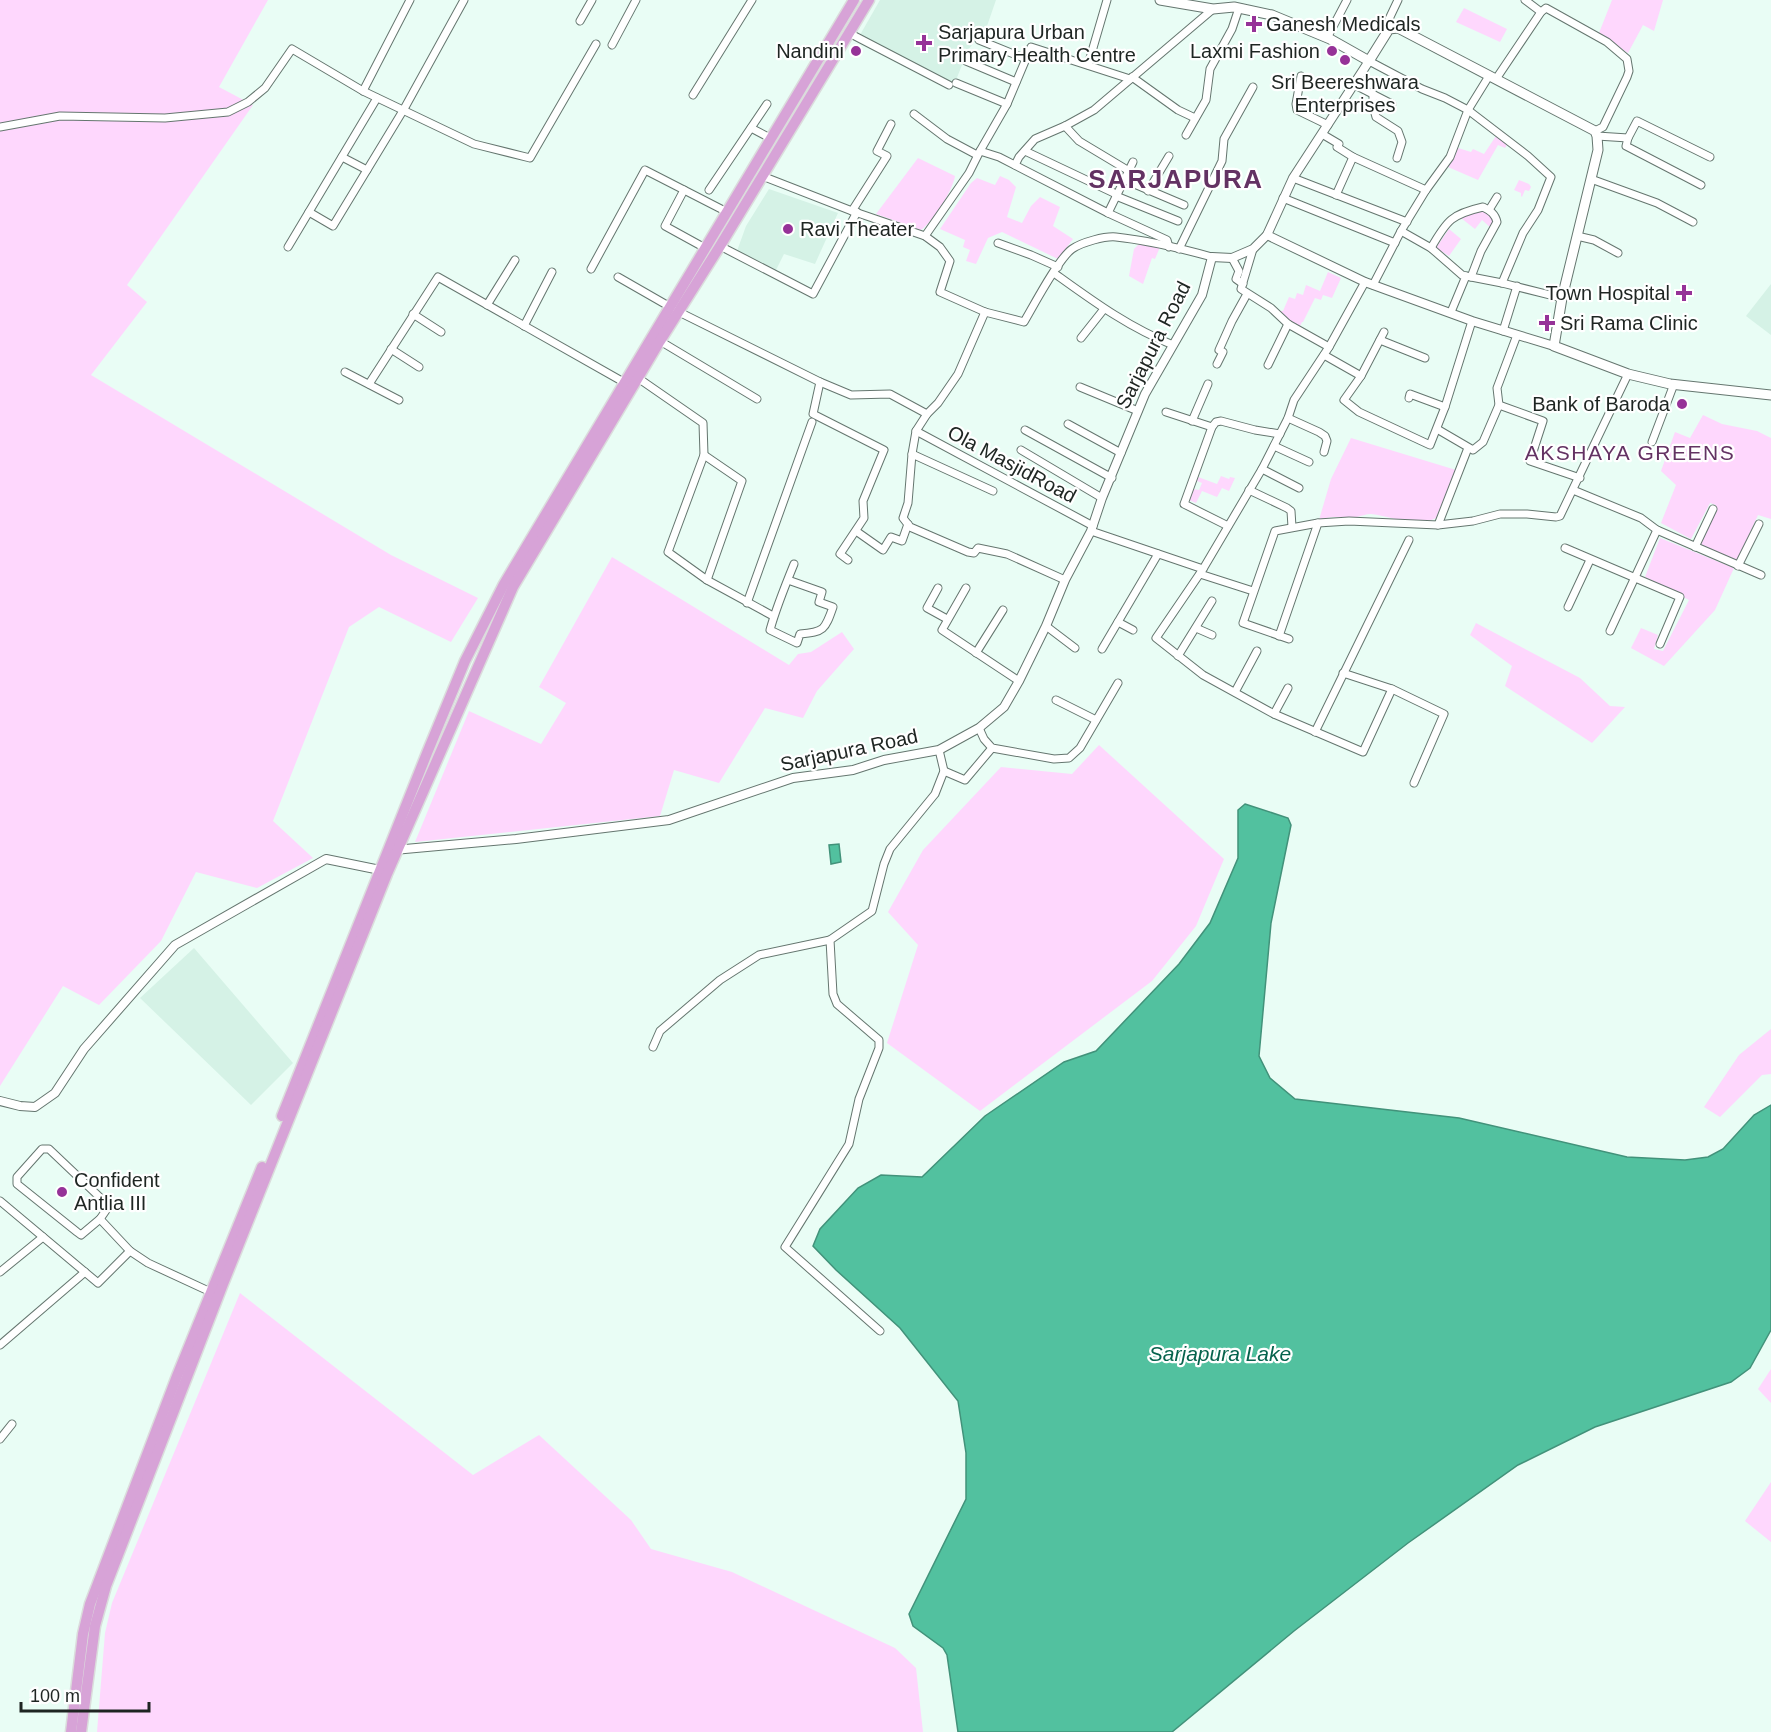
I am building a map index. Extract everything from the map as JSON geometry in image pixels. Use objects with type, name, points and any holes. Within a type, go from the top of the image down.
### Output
[{"type":"main road","points":[[81,1732],[95,1626],[106,1586],[270,1148],[384,870],[513,587],[675,309],[720,246],[772,139],[854,0]]},
{"type":"main road","points":[[632,382],[660,341],[705,248],[727,212],[762,176],[869,0]]},
{"type":"main road","points":[[1160,0],[1213,9],[1237,5],[1272,15],[1327,38],[1369,62],[1389,29],[1398,28],[1596,134],[1598,150],[1562,298],[1554,346],[1628,374],[1674,384],[1771,395]]},
{"type":"main road","points":[[71,1732],[83,1634],[90,1604],[177,1376],[215,1294]]},
{"type":"street","points":[[363,91],[410,0]]},
{"type":"street","points":[[309,212],[333,226],[404,110],[464,0]]},
{"type":"street","points":[[580,21],[592,0]]},
{"type":"street","points":[[612,45],[636,0]]},
{"type":"street","points":[[693,95],[752,0]]},
{"type":"street","points":[[1088,65],[1107,0]]},
{"type":"street","points":[[1327,38],[1347,0]]},
{"type":"street","points":[[1389,29],[1389,19],[1398,0]]},
{"type":"street","points":[[1525,0],[1541,12]]},
{"type":"street","points":[[1186,135],[1206,100],[1210,69],[1232,29],[1237,5]]},
{"type":"street","points":[[1392,689],[1363,752],[1274,714],[1203,675],[1156,638],[1201,571],[1262,469],[1288,418],[1294,400],[1395,243],[1426,190],[1450,157],[1468,110],[1546,8],[1606,42],[1627,59],[1629,71],[1627,77],[1603,127],[1596,134]]},
{"type":"street","points":[[1015,165],[1035,139],[1094,110],[1213,9]]},
{"type":"street","points":[[849,33],[952,84],[1007,104]]},
{"type":"street","points":[[979,40],[1026,59]]},
{"type":"street","points":[[0,127],[60,116],[165,118],[228,112],[248,102],[265,88],[292,49],[363,91],[474,144],[530,158],[596,44]]},
{"type":"street","points":[[925,236],[969,173],[1007,104],[1031,48],[1131,78],[1178,110],[1196,118]]},
{"type":"street","points":[[966,61],[1016,82]]},
{"type":"street","points":[[762,176],[854,212],[925,236],[940,247],[950,261],[940,292],[985,312],[1024,322],[1071,249],[1086,241],[1114,237],[1212,257],[1232,258],[1253,249],[1267,235],[1293,178],[1369,62],[1468,110],[1528,156],[1551,177],[1538,210],[1523,233],[1502,283]]},
{"type":"street","points":[[1301,76],[1296,104],[1298,110],[1328,125]]},
{"type":"street","points":[[1353,84],[1392,104]]},
{"type":"street","points":[[1179,249],[1222,161],[1224,139],[1253,87]]},
{"type":"street","points":[[1373,94],[1376,117],[1398,131],[1402,142],[1397,158]]},
{"type":"street","points":[[288,247],[377,98]]},
{"type":"street","points":[[709,190],[767,104]]},
{"type":"street","points":[[914,114],[947,139],[979,153],[999,157],[1108,213],[1167,240],[1168,247]]},
{"type":"street","points":[[1701,184],[1626,146],[1628,138],[1637,121],[1710,157]]},
{"type":"street","points":[[720,246],[813,294],[854,212],[887,156],[877,151],[891,124]]},
{"type":"street","points":[[1065,126],[1079,141],[1129,171]]},
{"type":"street","points":[[751,128],[772,139]]},
{"type":"street","points":[[1322,134],[1339,144],[1338,147],[1353,157],[1426,190]]},
{"type":"street","points":[[1596,134],[1628,138]]},
{"type":"street","points":[[1025,151],[1116,195],[1179,221]]},
{"type":"street","points":[[342,156],[367,170]]},
{"type":"street","points":[[1148,191],[1169,156]]},
{"type":"street","points":[[1336,195],[1353,157]]},
{"type":"street","points":[[1108,213],[1133,162]]},
{"type":"street","points":[[591,269],[645,170],[727,212]]},
{"type":"street","points":[[1293,178],[1407,222]]},
{"type":"street","points":[[1591,179],[1657,203],[1693,222]]},
{"type":"street","points":[[1125,180],[1185,205]]},
{"type":"street","points":[[684,190],[665,226],[705,248]]},
{"type":"street","points":[[1489,210],[1497,197]]},
{"type":"street","points":[[1283,198],[1395,243]]},
{"type":"street","points":[[1431,248],[1444,225],[1464,211],[1483,207],[1496,216],[1497,222],[1451,312]]},
{"type":"street","points":[[1401,231],[1431,248],[1462,275],[1562,298]]},
{"type":"street","points":[[1267,235],[1369,283],[1472,321],[1554,346]]},
{"type":"street","points":[[1577,236],[1594,240],[1618,253]]},
{"type":"street","points":[[998,243],[1031,255],[1056,270],[1104,309],[1145,334],[1173,345]]},
{"type":"street","points":[[1253,249],[1240,289],[1271,308],[1288,324],[1329,347]]},
{"type":"street","name":"Sarjapura Road","points":[[393,850],[516,839],[669,820],[793,778],[853,770],[885,759],[939,750],[979,728],[1004,707],[1019,681],[1065,580],[1092,529],[1102,498],[1145,394],[1202,295],[1212,257]]},
{"type":"street","points":[[1232,258],[1239,271],[1236,279],[1242,284]]},
{"type":"street","points":[[487,305],[515,260]]},
{"type":"street","points":[[524,326],[552,272]]},
{"type":"street","points":[[369,384],[438,277],[704,423],[704,455],[668,552],[707,580],[773,616]]},
{"type":"street","points":[[618,277],[675,309],[820,382],[851,395],[890,394],[927,414]]},
{"type":"street","points":[[1503,331],[1517,286]]},
{"type":"street","points":[[1217,363],[1223,352],[1219,350],[1247,294]]},
{"type":"street","points":[[1082,338],[1104,309]]},
{"type":"street","points":[[985,312],[958,374],[916,431],[908,503],[903,518],[910,527],[968,552],[974,553],[978,548],[1007,554],[1065,580]]},
{"type":"street","points":[[413,314],[441,332]]},
{"type":"street","points":[[1384,332],[1361,375],[1344,400],[1359,412],[1430,445],[1445,407],[1472,321]]},
{"type":"street","points":[[1268,364],[1288,324]]},
{"type":"street","points":[[1437,429],[1473,450],[1483,442],[1499,405],[1497,388],[1517,335]]},
{"type":"street","points":[[1380,340],[1425,358]]},
{"type":"street","points":[[660,341],[757,399]]},
{"type":"street","points":[[391,349],[419,367]]},
{"type":"street","points":[[1324,355],[1361,375]]},
{"type":"street","points":[[345,372],[399,400]]},
{"type":"street","points":[[1289,639],[1243,623],[1275,531],[1349,520],[1438,525],[1473,521],[1500,514],[1560,516],[1628,374]]},
{"type":"street","points":[[820,382],[813,414],[884,450],[863,501],[864,518],[840,554],[848,560]]},
{"type":"street","points":[[1192,421],[1208,384]]},
{"type":"street","points":[[1652,442],[1674,384]]},
{"type":"street","points":[[1080,387],[1138,411]]},
{"type":"street","points":[[1409,398],[1410,394],[1445,407]]},
{"type":"street","points":[[1499,405],[1543,421],[1530,461],[1580,478]]},
{"type":"street","points":[[1166,412],[1212,427]]},
{"type":"street","points":[[1288,418],[1322,434],[1327,441],[1324,452]]},
{"type":"street","points":[[1228,526],[1184,504],[1212,427],[1216,422],[1221,421],[1280,434]]},
{"type":"street","points":[[747,603],[812,422]]},
{"type":"street","points":[[1068,424],[1121,453]]},
{"type":"street","points":[[1025,430],[1112,477]]},
{"type":"street","name":"Ola MasjidRoad","points":[[916,431],[1092,529],[1253,591]]},
{"type":"street","points":[[1274,446],[1309,462]]},
{"type":"street","points":[[1438,525],[1467,448]]},
{"type":"street","points":[[1021,450],[1102,498]]},
{"type":"street","points":[[912,454],[993,491]]},
{"type":"street","points":[[704,455],[742,481],[707,580]]},
{"type":"street","points":[[1262,469],[1299,488]]},
{"type":"street","points":[[1249,490],[1291,511],[1292,527]]},
{"type":"street","points":[[1574,490],[1641,518],[1657,530],[1761,575]]},
{"type":"street","points":[[1695,547],[1713,508]]},
{"type":"street","points":[[1279,636],[1318,523]]},
{"type":"street","points":[[856,531],[883,550],[891,537],[902,541],[908,524]]},
{"type":"street","points":[[1738,566],[1759,524]]},
{"type":"street","points":[[1610,631],[1657,530]]},
{"type":"street","points":[[1315,732],[1409,540]]},
{"type":"street","points":[[1565,548],[1680,597],[1660,644]]},
{"type":"street","points":[[1102,649],[1158,554]]},
{"type":"street","points":[[1569,607],[1590,560]]},
{"type":"street","points":[[788,580],[822,592],[819,602],[833,607],[826,627],[818,633],[800,634],[796,643],[770,630],[773,616],[794,564]]},
{"type":"street","points":[[938,588],[927,608],[946,619]]},
{"type":"street","points":[[966,588],[946,619],[942,630],[1019,681]]},
{"type":"street","points":[[1178,656],[1212,601]]},
{"type":"street","points":[[976,653],[1003,610]]},
{"type":"street","points":[[1118,622],[1133,630]]},
{"type":"street","points":[[1046,626],[1076,648]]},
{"type":"street","points":[[1196,628],[1212,635]]},
{"type":"street","points":[[1234,692],[1257,651]]},
{"type":"street","points":[[1343,672],[1392,689],[1444,714],[1414,783]]},
{"type":"street","points":[[979,728],[984,739],[992,748],[1054,759],[1069,758],[1080,748],[1118,683]]},
{"type":"street","points":[[1274,714],[1288,688]]},
{"type":"street","points":[[1056,700],[1096,720]]},
{"type":"street","points":[[944,771],[965,780],[992,748]]},
{"type":"street","points":[[653,1047],[660,1031],[720,980],[759,955],[830,940],[872,911],[890,849],[935,794],[944,771],[939,750]]},
{"type":"street","points":[[0,1101],[35,1107],[55,1093],[84,1049],[175,945],[326,859],[384,870]]},
{"type":"street","points":[[830,940],[833,994],[837,1004],[879,1040],[879,1048],[859,1099],[849,1144],[785,1247],[880,1331]]},
{"type":"street","points":[[42,1149],[49,1149],[109,1206],[100,1219],[81,1235],[77,1233],[17,1184],[17,1177],[42,1149]]},
{"type":"street","points":[[0,1201],[98,1283],[130,1251]]},
{"type":"street","points":[[100,1219],[130,1251],[148,1263],[215,1294]]},
{"type":"street","points":[[0,1272],[43,1237]]},
{"type":"street","points":[[0,1345],[85,1272]]},
{"type":"street","points":[[0,1438],[12,1424]]},
{"type":"shaded area","points":[[0,0],[268,0],[219,87],[253,105],[127,285],[147,302],[91,375],[391,555],[478,598],[451,642],[379,607],[349,627],[273,821],[313,858],[257,888],[196,872],[161,941],[99,1005],[63,986],[0,1086]]},
{"type":"shaded area","name":"Sarjapura Urban Primary Health Centre","points":[[880,0],[996,0],[987,26],[968,50],[954,85],[860,35]]},
{"type":"shaded area","points":[[1612,0],[1663,0],[1654,31],[1643,25],[1628,53],[1599,33]]},
{"type":"shaded area","points":[[1464,8],[1507,29],[1500,42],[1456,22]]},
{"type":"shaded area","points":[[1498,133],[1508,143],[1505,148],[1498,145],[1478,180],[1448,167],[1458,148],[1471,152],[1473,149],[1484,154]]},
{"type":"shaded area","points":[[918,158],[955,176],[942,205],[921,230],[876,214]]},
{"type":"shaded area","points":[[1000,176],[1009,180],[1016,187],[1007,217],[1022,223],[1031,206],[1040,197],[1060,207],[1053,226],[1073,239],[1058,259],[1002,232],[988,238],[976,264],[966,261],[970,250],[963,247],[965,240],[940,229],[971,183],[977,178],[995,185]]},
{"type":"shaded area","points":[[1519,180],[1531,187],[1529,191],[1525,190],[1522,197],[1521,193],[1514,190]]},
{"type":"shaded area","name":"Ravi Theater","points":[[769,189],[838,213],[815,264],[784,254],[776,270],[737,251],[746,226]]},
{"type":"shaded area","points":[[1483,209],[1495,219],[1491,228],[1482,220],[1475,229],[1461,218],[1465,213]]},
{"type":"shaded area","points":[[1449,229],[1461,239],[1449,256],[1436,248]]},
{"type":"shaded area","points":[[1140,243],[1160,247],[1155,259],[1152,258],[1143,284],[1129,276],[1134,249]]},
{"type":"shaded area","points":[[1328,272],[1341,278],[1332,298],[1323,295],[1321,300],[1315,298],[1300,326],[1286,319],[1279,311],[1283,311],[1289,297],[1295,299],[1297,293],[1303,295],[1306,285],[1320,291]]},
{"type":"shaded area","points":[[1771,284],[1771,335],[1746,316]]},
{"type":"shaded area","points":[[1703,415],[1722,424],[1757,431],[1771,438],[1771,519],[1758,515],[1737,561],[1700,545],[1716,505],[1710,503],[1691,539],[1661,523],[1676,485],[1661,471],[1675,432],[1690,438]]},
{"type":"shaded area","points":[[1351,438],[1456,470],[1436,518],[1412,522],[1371,514],[1319,520],[1331,479]]},
{"type":"shaded area","points":[[1221,476],[1229,479],[1230,477],[1235,478],[1229,491],[1222,488],[1217,497],[1202,491],[1196,503],[1189,500],[1193,489],[1199,490],[1202,483],[1197,481],[1198,477],[1217,484]]},
{"type":"shaded area","points":[[1660,538],[1734,568],[1715,610],[1664,666],[1631,648],[1641,628],[1658,635],[1654,649],[1663,651],[1689,600],[1645,577]]},
{"type":"shaded area","points":[[612,557],[789,665],[798,654],[811,652],[842,632],[854,649],[817,691],[803,718],[765,708],[719,783],[674,770],[660,816],[415,842],[469,711],[541,744],[566,703],[539,687]]},
{"type":"shaded area","points":[[1476,623],[1580,678],[1610,706],[1625,707],[1592,743],[1505,686],[1512,666],[1470,635]]},
{"type":"shaded area","points":[[1099,745],[1224,859],[1196,926],[1152,981],[980,1111],[887,1043],[918,945],[888,912],[923,850],[1001,767],[1072,774]]},
{"type":"shaded area","points":[[194,948],[293,1063],[251,1105],[140,998]]},
{"type":"shaded area","points":[[1771,1029],[1771,1074],[1762,1075],[1720,1117],[1704,1107],[1739,1055]]},
{"type":"shaded area","points":[[240,1293],[473,1475],[539,1435],[631,1520],[651,1549],[732,1572],[895,1648],[916,1668],[923,1732],[97,1732],[105,1633],[112,1603]]},
{"type":"shaded area","points":[[1771,1369],[1771,1403],[1758,1389]]},
{"type":"shaded area","points":[[1771,1482],[1771,1542],[1745,1521]]},
{"type":"water","name":"Sarjapura Lake","points":[[1245,804],[1288,818],[1291,825],[1271,923],[1259,1056],[1270,1078],[1295,1099],[1459,1118],[1627,1157],[1685,1160],[1708,1157],[1723,1149],[1754,1115],[1771,1105],[1771,1330],[1750,1368],[1731,1382],[1595,1427],[1518,1465],[1408,1543],[1294,1631],[1172,1732],[958,1732],[947,1655],[943,1648],[913,1626],[909,1614],[966,1499],[966,1453],[958,1401],[900,1328],[813,1246],[820,1229],[858,1188],[881,1175],[922,1177],[985,1116],[1064,1062],[1096,1051],[1179,964],[1210,923],[1238,858],[1238,810]]},
{"type":"water","points":[[839,844],[841,862],[831,864],[829,845]]},
{"type":"place","name":"Ganesh Medicals","points":[[1254,24]]},
{"type":"place","name":"Sarjapura Urban Primary Health Centre","points":[[924,43]]},
{"type":"place","name":"Nandini","points":[[856,51]]},
{"type":"place","name":"Laxmi Fashion","points":[[1332,51]]},
{"type":"place","name":"Sri Beereshwara Enterprises","points":[[1345,60]]},
{"type":"place","name":"Ravi Theater","points":[[788,229]]},
{"type":"place","name":"Town Hospital","points":[[1684,293]]},
{"type":"place","name":"Sri Rama Clinic","points":[[1547,323]]},
{"type":"place","name":"Bank of Baroda","points":[[1682,404]]},
{"type":"place","name":"Confident Antlia III","points":[[62,1192]]},
{"type":"district","name":"SARJAPURA","points":[[1176,179]]},
{"type":"district","name":"AKSHAYA GREENS","points":[[1630,452]]}]
